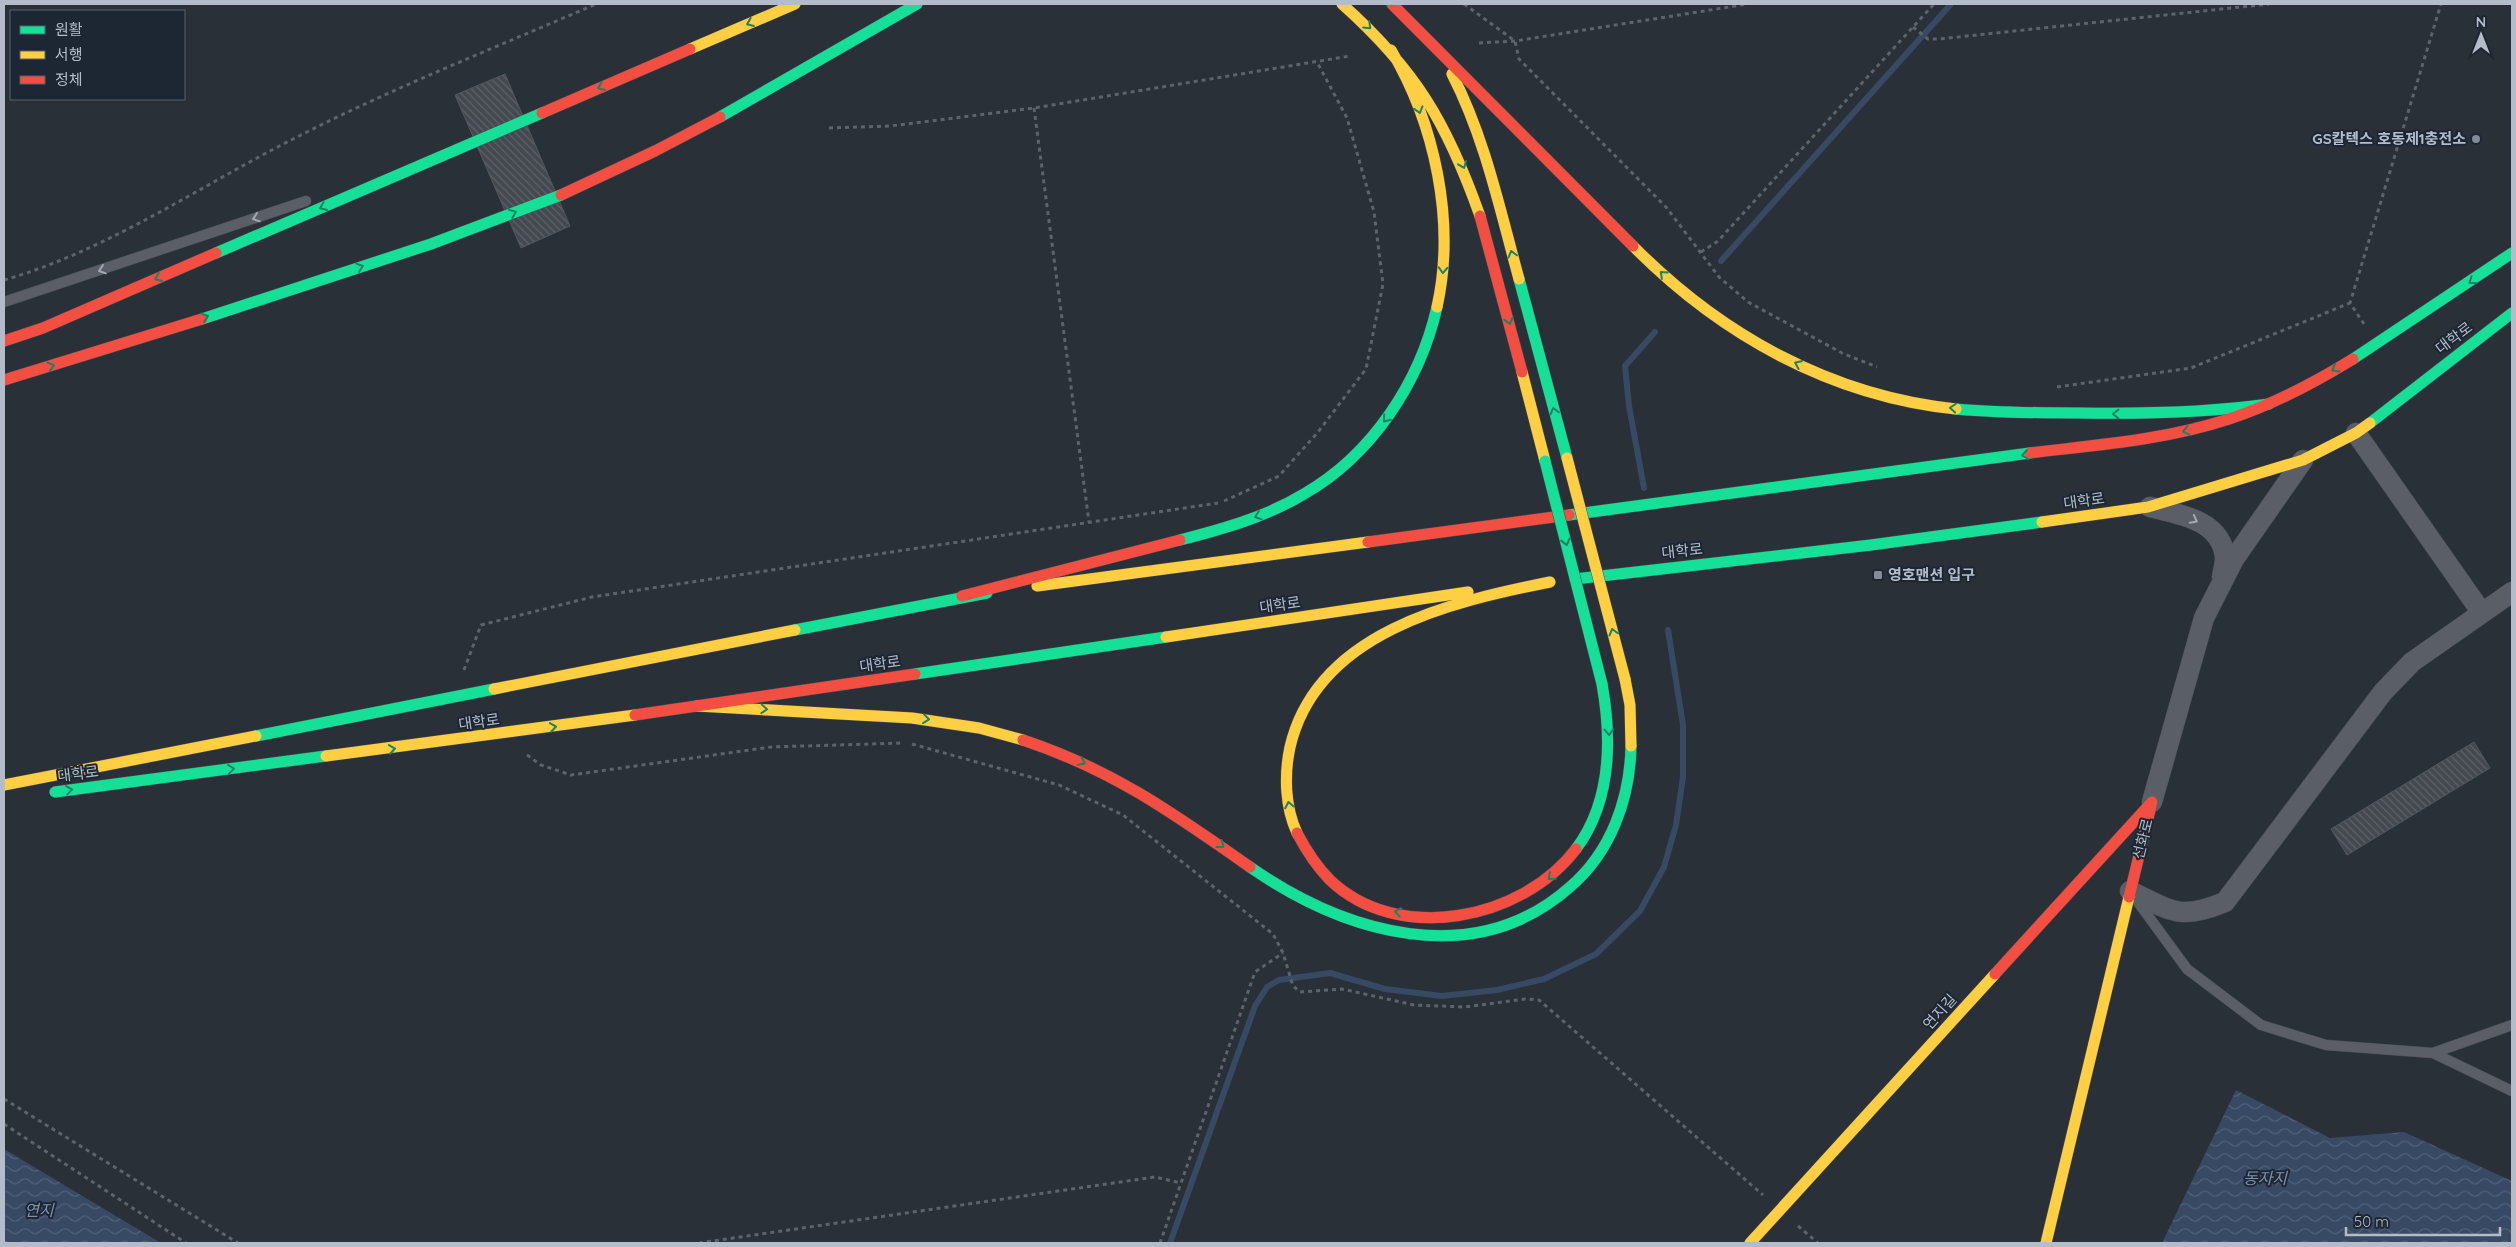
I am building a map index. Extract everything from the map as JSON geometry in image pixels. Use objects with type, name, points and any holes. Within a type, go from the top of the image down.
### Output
[{"type":"main road","points":[[4,341],[43,328],[795,4]]},
{"type":"main road","points":[[4,380],[99,352],[450,237],[560,195],[614,171],[700,128],[917,4]]},
{"type":"main road","points":[[1342,4],[1360,18],[1391,50],[1443,123],[1469,180],[1485,228],[1602,684],[1609,720],[1609,756],[1600,805],[1588,832],[1558,872],[1532,892],[1492,910],[1470,914],[1426,915],[1402,913],[1367,902],[1347,892],[1331,880],[1319,867],[1300,840],[1290,810],[1286,770],[1288,747],[1306,703],[1329,673],[1351,654],[1421,616],[1478,597],[1550,582]]},
{"type":"main road","points":[[1392,4],[1671,281],[1731,328],[1794,362],[1864,389],[1920,404],[1954,409],[2046,413],[2167,414],[2219,411],[2269,404]]},
{"type":"main road","points":[[698,706],[917,718],[965,724],[1021,739],[1086,764],[1119,780],[1208,836],[1264,877],[1331,913],[1388,930],[1425,936],[1480,935],[1517,924],[1548,907],[1585,875],[1605,847],[1620,816],[1630,770],[1632,724],[1625,679],[1478,132],[1454,76],[1421,33]]},
{"type":"main road","points":[[4,785],[962,596],[1204,533],[1268,513],[1292,500],[1338,469],[1355,455],[1392,411],[1410,382],[1431,331],[1440,297],[1444,249],[1439,186],[1428,140],[1412,90],[1391,50]]},
{"type":"main road","points":[[962,596],[2153,437],[2204,426],[2269,404],[2326,374],[2377,343],[2512,253]]},
{"type":"main road","name":"대학로","points":[[43,793],[698,706],[1550,582],[1871,545],[2148,507],[2303,460],[2356,433],[2512,313]]},
{"type":"main road","name":"선화로","points":[[2046,1243],[2152,802]]},
{"type":"main road","name":"연지길","points":[[1750,1243],[2152,802]]},
{"type":"street","points":[[2356,433],[2482,613]]},
{"type":"street","name":"선화로","points":[[2152,802],[2204,618],[2234,559],[2303,460]]},
{"type":"street","points":[[2148,507],[2191,516],[2216,533],[2225,558],[2221,585]]},
{"type":"street","points":[[2130,891],[2170,910],[2188,914],[2225,902],[2383,692],[2412,662],[2512,592]]},
{"type":"lane","points":[[4,302],[451,152]]},
{"type":"lane","points":[[2130,891],[2187,969],[2261,1025],[2326,1046],[2433,1053],[2512,1091]]},
{"type":"lane","points":[[2433,1053],[2512,1025]]},
{"type":"path","points":[[4,280],[38,270],[115,235],[298,136],[385,95],[596,4]]},
{"type":"path","points":[[1464,4],[1515,41],[1519,59],[1666,207],[1719,277],[1748,302],[1842,353],[1881,369]]},
{"type":"path","points":[[1479,43],[1515,41],[1748,4]]},
{"type":"path","points":[[1701,252],[1718,242],[1934,4]]},
{"type":"path","points":[[1913,27],[1928,38],[1939,39],[2268,4]]},
{"type":"path","points":[[2350,303],[2441,4]]},
{"type":"path","points":[[829,128],[890,126],[1034,108],[1350,56]]},
{"type":"path","points":[[455,696],[480,625],[592,597],[1220,502],[1279,476],[1318,432],[1366,369],[1383,284],[1374,212],[1347,118],[1317,62]]},
{"type":"path","points":[[1034,108],[1089,522]]},
{"type":"path","points":[[2350,303],[2377,343]]},
{"type":"path","points":[[2048,388],[2076,386],[2190,368],[2350,303]]},
{"type":"path","points":[[498,734],[541,764],[571,776],[771,747],[910,743],[1059,785],[1123,815],[1273,934],[1283,953],[1293,986],[1300,992],[1342,989],[1414,1005],[1465,1008],[1525,999],[1539,1000],[1818,1243]]},
{"type":"path","points":[[1160,1243],[1256,972],[1283,953]]},
{"type":"path","points":[[4,1099],[238,1243]]},
{"type":"path","points":[[4,1124],[186,1243]]},
{"type":"path","points":[[699,1243],[1155,1177],[1181,1183]]},
{"type":"water","name":"동자지","points":[[2236,1090],[2330,1138],[2404,1132],[2512,1181],[2512,1243],[2162,1243]]},
{"type":"water","name":"연지","points":[[4,1149],[161,1243],[4,1243]]},
{"type":"building","points":[[505,74],[570,226],[521,248],[455,95]]},
{"type":"building","points":[[2474,742],[2490,768],[2347,855],[2331,829]]},
{"type":"waterway","points":[[1721,261],[1951,4]]},
{"type":"waterway","points":[[1644,488],[1629,406],[1625,366],[1655,332]]},
{"type":"waterway","points":[[1170,1243],[1255,1006],[1267,987],[1279,980],[1330,973],[1385,989],[1442,996],[1497,990],[1544,979],[1596,954],[1640,911],[1664,867],[1676,825],[1683,777],[1683,725],[1668,630]]},
{"type":"traffic: fast","points":[[720,117],[917,4]]},
{"type":"traffic: fast","points":[[216,253],[542,113]]},
{"type":"traffic: fast","points":[[202,319],[431,244],[561,195]]},
{"type":"traffic: fast","points":[[2353,359],[2512,253]]},
{"type":"traffic: fast","points":[[1519,279],[1567,458]]},
{"type":"traffic: fast","points":[[1180,540],[1228,527],[1290,502],[1329,478],[1351,459],[1390,414],[1405,389],[1419,362],[1437,307]]},
{"type":"traffic: fast","points":[[2370,423],[2512,313]]},
{"type":"traffic: fast","points":[[1956,409],[2017,412],[2150,413],[2198,411],[2269,404]]},
{"type":"traffic: fast","points":[[1569,515],[2030,453]]},
{"type":"traffic: fast","points":[[1545,461],[1602,684]]},
{"type":"traffic: fast","points":[[1575,579],[1871,545],[2042,522]]},
{"type":"traffic: fast","points":[[795,630],[987,593]]},
{"type":"traffic: fast","points":[[915,674],[1166,637]]},
{"type":"traffic: fast","points":[[1576,849],[1597,811],[1603,790],[1608,748],[1602,684]]},
{"type":"traffic: fast","points":[[256,736],[494,689]]},
{"type":"traffic: fast","points":[[1250,867],[1287,890],[1327,910],[1368,925],[1410,934],[1452,935],[1493,929],[1533,913],[1570,887],[1597,858],[1607,841],[1622,805],[1630,766],[1631,746]]},
{"type":"traffic: fast","points":[[55,792],[326,756]]},
{"type":"traffic: slow","points":[[690,49],[795,4]]},
{"type":"traffic: slow","points":[[1342,4],[1390,52],[1426,100],[1455,153],[1480,216]]},
{"type":"traffic: slow","points":[[1391,50],[1419,109],[1430,141],[1438,174],[1444,241],[1442,275],[1437,307]]},
{"type":"traffic: slow","points":[[1452,74],[1464,98],[1483,149],[1519,279]]},
{"type":"traffic: slow","points":[[1633,246],[1667,278],[1703,307],[1741,333],[1781,356],[1822,375],[1865,391],[1910,402],[1956,409]]},
{"type":"traffic: slow","points":[[1522,372],[1545,461]]},
{"type":"traffic: slow","points":[[2042,522],[2148,507],[2303,460],[2356,433],[2370,423]]},
{"type":"traffic: slow","points":[[1567,458],[1625,679]]},
{"type":"traffic: slow","points":[[1037,586],[1368,542]]},
{"type":"traffic: slow","points":[[1297,833],[1290,813],[1286,780],[1290,747],[1305,708],[1328,676],[1358,650],[1393,629],[1431,613],[1471,600],[1550,582]]},
{"type":"traffic: slow","points":[[1166,637],[1468,592]]},
{"type":"traffic: slow","points":[[494,689],[795,630]]},
{"type":"traffic: slow","points":[[1625,679],[1630,705],[1631,746]]},
{"type":"traffic: slow","points":[[697,706],[912,718],[979,728],[1023,740]]},
{"type":"traffic: slow","points":[[326,756],[635,715]]},
{"type":"traffic: slow","points":[[4,785],[256,736]]},
{"type":"traffic: slow","points":[[2046,1243],[2129,897]]},
{"type":"traffic: slow","points":[[1750,1243],[1995,974]]},
{"type":"traffic: jam","points":[[1392,4],[1633,246]]},
{"type":"traffic: jam","points":[[542,113],[690,49]]},
{"type":"traffic: jam","points":[[561,195],[655,151],[720,117]]},
{"type":"traffic: jam","points":[[1480,216],[1522,372]]},
{"type":"traffic: jam","points":[[4,341],[43,328],[216,253]]},
{"type":"traffic: jam","points":[[4,380],[202,319]]},
{"type":"traffic: jam","points":[[2030,453],[2130,441],[2205,426],[2229,419],[2277,400],[2323,377],[2353,359]]},
{"type":"traffic: jam","points":[[1368,542],[1569,515]]},
{"type":"traffic: jam","points":[[962,596],[1180,540]]},
{"type":"traffic: jam","points":[[635,715],[915,674]]},
{"type":"traffic: jam","points":[[1023,740],[1086,765],[1141,794],[1250,867]]},
{"type":"traffic: jam","points":[[1995,974],[2152,802]]},
{"type":"traffic: jam","points":[[2129,897],[2151,806]]},
{"type":"traffic: jam","points":[[1297,833],[1325,875],[1358,900],[1390,913],[1423,917],[1458,916],[1492,907],[1524,893],[1553,873],[1576,849]]},
{"type":"place","name":"GS칼텍스 호동제1충전소","points":[[2476,139]]},
{"type":"place","name":"영호맨션 입구","points":[[1878,575]]}]
